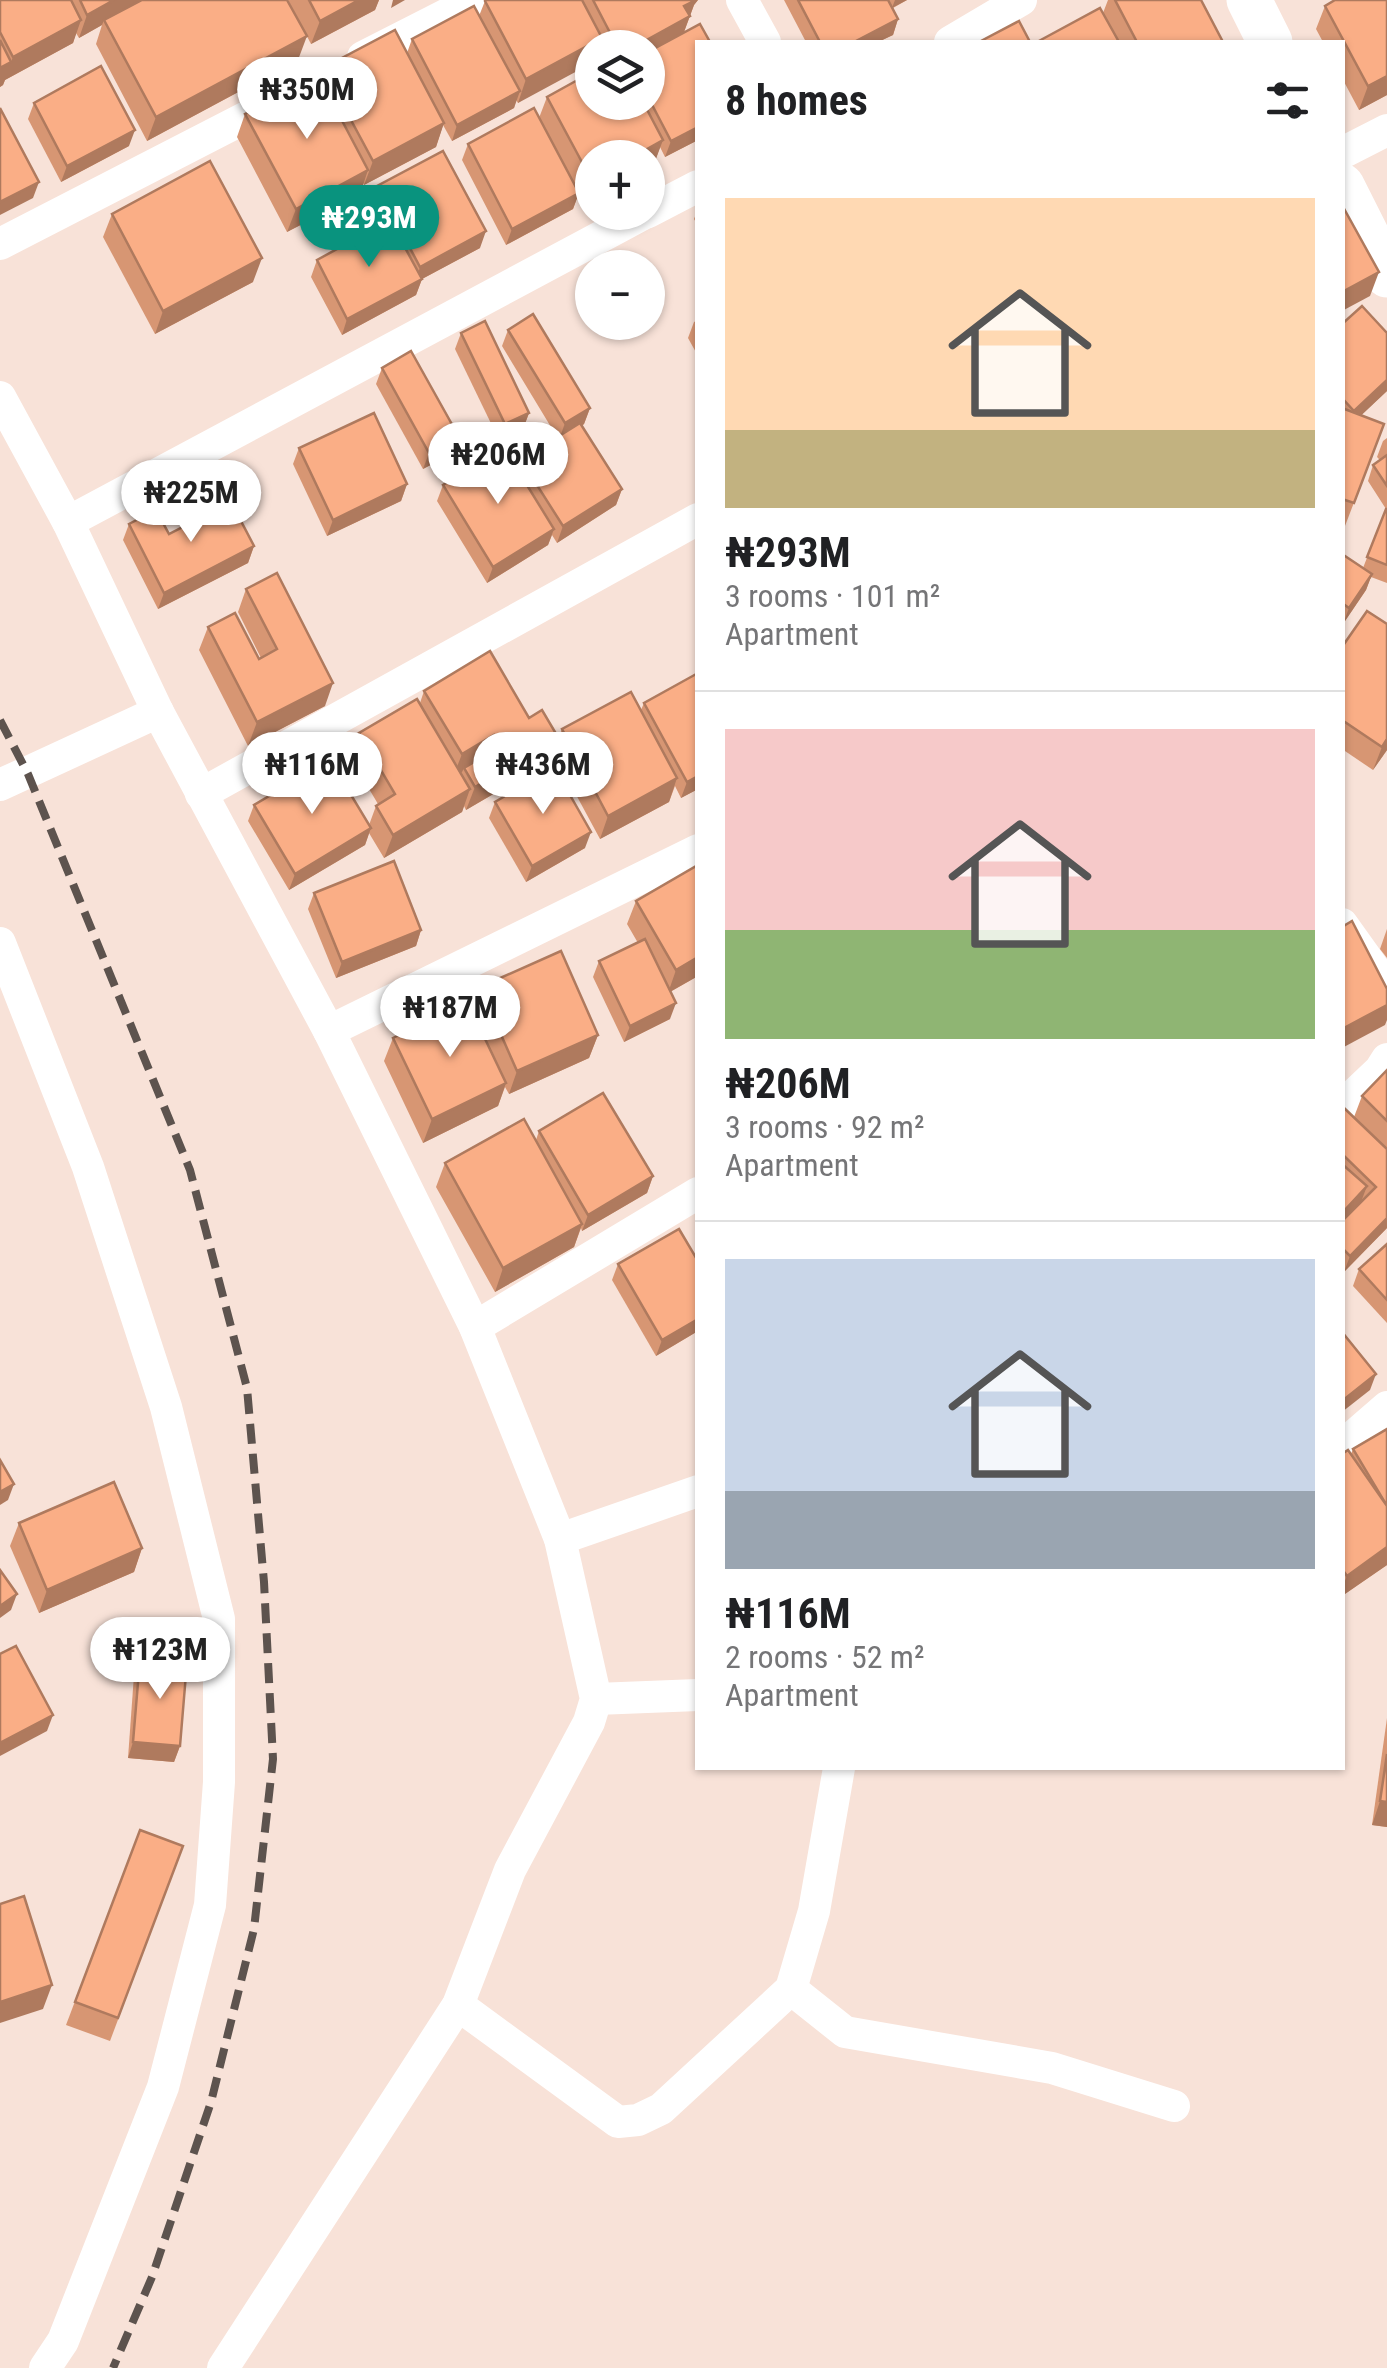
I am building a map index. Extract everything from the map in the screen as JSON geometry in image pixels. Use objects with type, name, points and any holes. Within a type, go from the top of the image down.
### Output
[{"type":"street","points":[[334,72],[475,0]]},
{"type":"street","points":[[742,0],[764,40]]},
{"type":"street","points":[[953,40],[1021,0]]},
{"type":"street","points":[[1249,0],[1269,40]]},
{"type":"street","points":[[0,244],[299,90]]},
{"type":"street","points":[[1345,152],[1387,130]]},
{"type":"street","points":[[665,203],[695,188]]},
{"type":"street","points":[[1345,192],[1387,275]]},
{"type":"street","points":[[68,522],[613,230]]},
{"type":"street","points":[[0,396],[68,522],[158,712],[329,1031],[475,1327],[560,1539],[596,1698],[589,1722],[510,1870],[458,2005],[223,2368]]},
{"type":"street","points":[[201,794],[695,522]]},
{"type":"street","points":[[0,786],[158,712]]},
{"type":"street","points":[[329,1031],[695,851]]},
{"type":"street","points":[[1345,928],[1387,987]]},
{"type":"street","points":[[0,943],[88,1167],[166,1407],[219,1618],[220,1782],[210,1906],[163,2087],[63,2341],[45,2368]]},
{"type":"street","points":[[1345,1103],[1387,1059]]},
{"type":"street","points":[[475,1327],[695,1195]]},
{"type":"street","points":[[1345,1443],[1387,1407]]},
{"type":"street","points":[[560,1539],[695,1492]]},
{"type":"street","points":[[596,1698],[695,1695]]},
{"type":"street","points":[[458,2005],[618,2122],[638,2120],[661,2109],[792,1989],[814,1911],[840,1770]]},
{"type":"street","points":[[792,1989],[846,2032],[1052,2068],[1174,2106]]},
{"type":"building","points":[[0,0],[71,0],[81,20],[13,57],[0,32]]},
{"type":"building","points":[[80,0],[114,0],[87,15]]},
{"type":"building","points":[[142,0],[287,0],[307,36],[156,117],[104,20]]},
{"type":"building","points":[[309,0],[359,0],[320,21]]},
{"type":"building","points":[[582,0],[598,30],[575,30],[575,53],[526,79],[485,1]]},
{"type":"building","points":[[593,0],[696,0],[684,6],[690,16],[665,30],[609,30]]},
{"type":"building","points":[[798,0],[888,0],[898,19],[858,40],[819,40]]},
{"type":"building","points":[[1115,0],[1201,0],[1222,40],[1136,40]]},
{"type":"building","points":[[1335,0],[1387,0],[1387,76],[1368,86],[1325,6]]},
{"type":"building","points":[[474,6],[520,91],[457,125],[412,39]]},
{"type":"building","points":[[1100,8],[1118,40],[1041,40]]},
{"type":"building","points":[[1019,21],[1029,40],[983,40]]},
{"type":"building","points":[[700,24],[709,40],[695,40],[695,129],[671,141],[660,120],[665,120],[665,43]]},
{"type":"building","points":[[395,30],[444,123],[373,161],[323,68]]},
{"type":"building","points":[[0,40],[11,62],[0,68]]},
{"type":"building","points":[[101,66],[135,130],[67,166],[34,103]]},
{"type":"building","points":[[318,75],[368,170],[296,209],[245,114]]},
{"type":"building","points":[[575,81],[575,120],[652,120],[663,140],[575,140],[575,149],[547,97]]},
{"type":"building","points":[[0,108],[39,182],[0,202]]},
{"type":"building","points":[[534,108],[575,185],[575,195],[512,229],[468,144]]},
{"type":"building","points":[[443,151],[486,231],[420,267],[377,186]]},
{"type":"building","points":[[210,161],[262,258],[163,311],[112,214]]},
{"type":"building","points":[[1345,210],[1379,272],[1345,290]]},
{"type":"building","points":[[390,220],[422,279],[347,319],[317,260]]},
{"type":"building","points":[[1362,306],[1387,333],[1387,380],[1354,411],[1345,401],[1345,321]]},
{"type":"building","points":[[533,314],[590,408],[565,423],[508,330]]},
{"type":"building","points":[[485,321],[529,413],[505,424],[461,333]]},
{"type":"building","points":[[411,351],[459,437],[429,453],[382,368]]},
{"type":"building","points":[[1345,409],[1384,424],[1354,503],[1345,500]]},
{"type":"building","points":[[374,413],[407,484],[333,520],[299,448]]},
{"type":"building","points":[[580,423],[622,489],[563,526],[521,460]]},
{"type":"building","points":[[504,448],[554,529],[493,567],[443,485]]},
{"type":"building","points":[[1387,455],[1387,486],[1373,465]]},
{"type":"building","points":[[231,502],[254,546],[164,593],[129,524],[156,510],[169,534]]},
{"type":"building","points":[[1387,509],[1387,565],[1367,557]]},
{"type":"building","points":[[1345,556],[1372,574],[1349,608],[1345,605]]},
{"type":"building","points":[[277,573],[333,683],[257,722],[208,627],[235,613],[259,659],[277,649],[246,589]]},
{"type":"building","points":[[1367,611],[1387,624],[1387,739],[1382,747],[1345,722],[1345,643]]},
{"type":"building","points":[[490,651],[529,718],[542,710],[558,737],[475,787],[464,768],[501,746],[494,735],[462,754],[424,691]]},
{"type":"building","points":[[695,675],[695,778],[687,782],[644,703]]},
{"type":"building","points":[[631,692],[677,778],[608,816],[562,729]]},
{"type":"building","points":[[417,699],[470,789],[393,835],[376,806],[395,794],[359,733]]},
{"type":"building","points":[[330,760],[371,828],[295,874],[254,805]]},
{"type":"building","points":[[554,767],[591,832],[532,866],[495,802]]},
{"type":"building","points":[[394,861],[421,930],[342,962],[314,893]]},
{"type":"building","points":[[695,867],[695,959],[676,970],[636,901]]},
{"type":"building","points":[[1352,921],[1387,989],[1387,1005],[1345,1027],[1345,925]]},
{"type":"building","points":[[645,939],[676,1003],[630,1026],[599,961]]},
{"type":"building","points":[[561,951],[598,1035],[517,1071],[480,987]]},
{"type":"building","points":[[467,1001],[506,1083],[432,1119],[393,1038]]},
{"type":"building","points":[[1387,1070],[1387,1121],[1362,1096]]},
{"type":"building","points":[[603,1093],[653,1176],[588,1215],[539,1131]]},
{"type":"building","points":[[1345,1109],[1387,1149],[1387,1218],[1350,1256],[1345,1251],[1345,1218],[1376,1187],[1345,1157]]},
{"type":"building","points":[[524,1119],[582,1224],[503,1268],[445,1163]]},
{"type":"building","points":[[1345,1167],[1367,1186],[1345,1210]]},
{"type":"building","points":[[679,1229],[695,1256],[695,1321],[662,1340],[618,1264]]},
{"type":"building","points":[[1387,1244],[1387,1300],[1359,1269]]},
{"type":"building","points":[[1345,1336],[1376,1374],[1345,1399]]},
{"type":"building","points":[[1387,1429],[1387,1506],[1353,1449]]},
{"type":"building","points":[[1348,1450],[1387,1506],[1387,1547],[1347,1576],[1345,1573]]},
{"type":"building","points":[[0,1460],[14,1484],[0,1492]]},
{"type":"building","points":[[114,1482],[142,1548],[47,1590],[19,1523]]},
{"type":"building","points":[[0,1570],[17,1594],[0,1606]]},
{"type":"building","points":[[16,1646],[53,1715],[0,1743],[0,1654]]},
{"type":"building","points":[[140,1659],[187,1662],[180,1746],[133,1742]]},
{"type":"building","points":[[1387,1754],[1387,1802],[1380,1801]]},
{"type":"building","points":[[140,1830],[183,1846],[118,2018],[75,2002]]},
{"type":"building","points":[[24,1896],[52,1985],[0,2002],[0,1904]]},
{"type":"railway","points":[[0,720],[28,774],[190,1170],[247,1388],[264,1582],[273,1759],[254,1929],[211,2102],[152,2277],[113,2368]]}]
